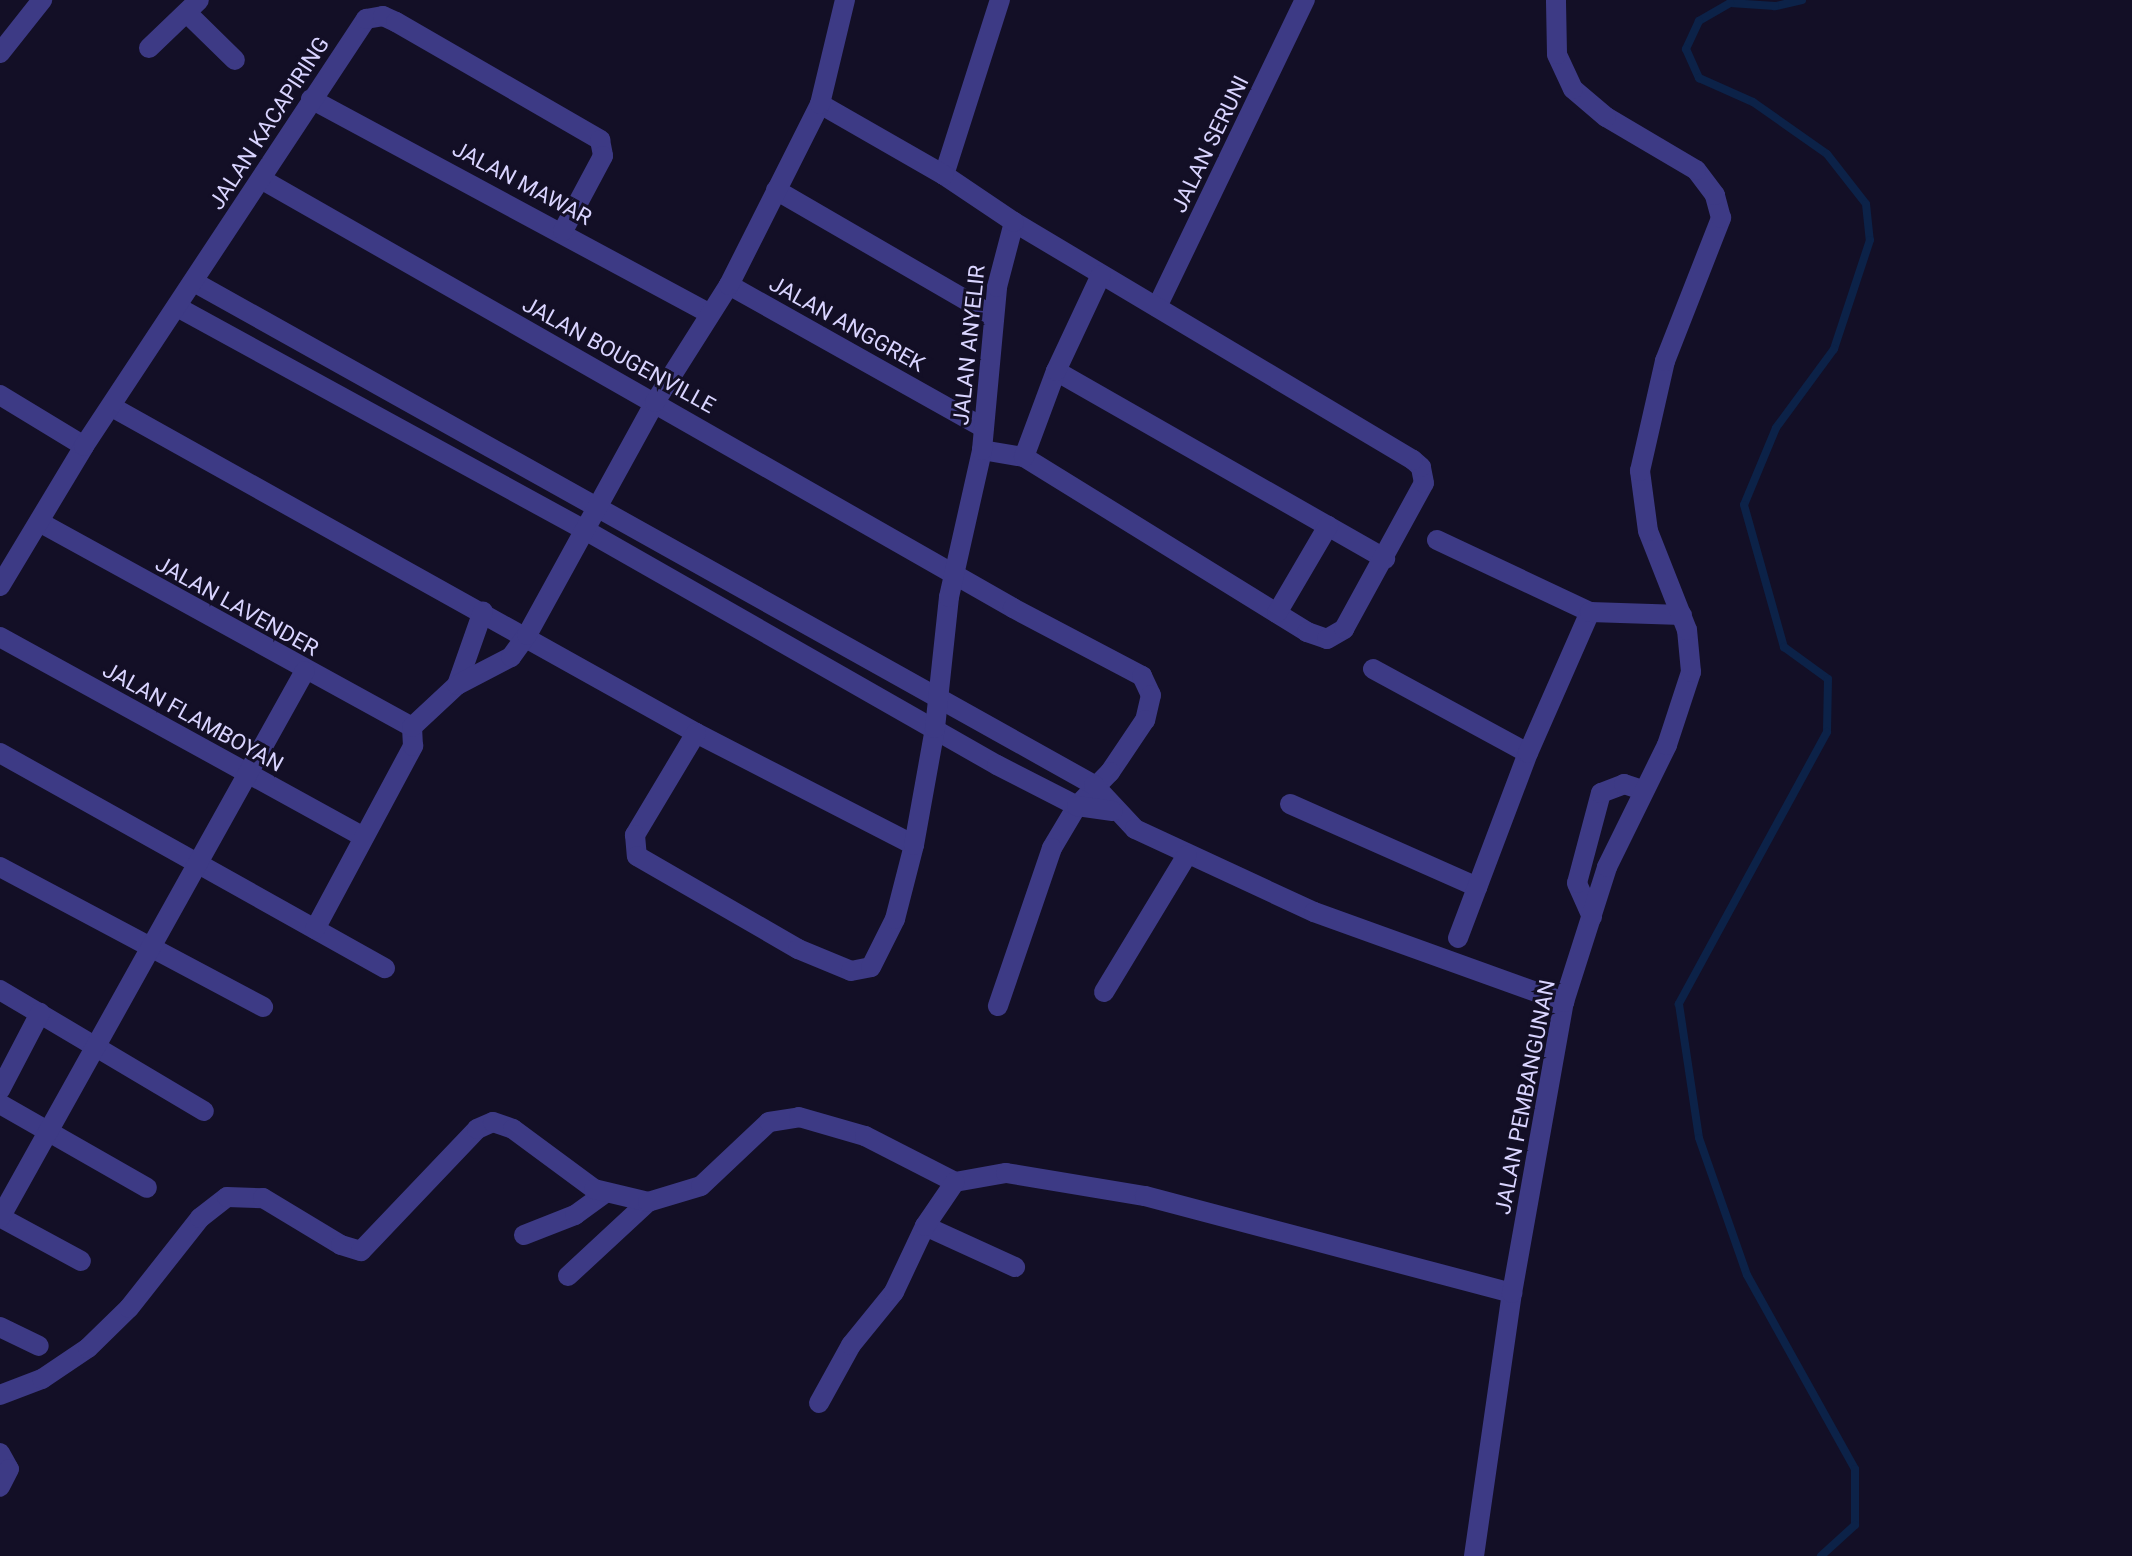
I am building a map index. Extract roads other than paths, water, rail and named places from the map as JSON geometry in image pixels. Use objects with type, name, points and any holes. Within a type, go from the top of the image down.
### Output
[{"type":"street","points":[[0,53],[42,0]]},
{"type":"street","points":[[315,929],[413,746],[412,727],[457,685],[511,657],[527,635],[655,402],[729,285],[820,104],[845,0]]},
{"type":"street","points":[[944,175],[1000,0]]},
{"type":"street","name":"JALAN SERUNI","points":[[1157,307],[1305,0]]},
{"type":"street","name":"JALAN PEMBANGUNAN","points":[[1474,1556],[1512,1293],[1564,1002],[1607,867],[1667,745],[1691,672],[1691,642],[1653,549],[1640,471],[1665,361],[1713,249],[1719,207],[1696,170],[1606,117],[1573,89],[1557,54],[1556,0]]},
{"type":"street","points":[[149,48],[193,7],[235,60]]},
{"type":"street","name":"JALAN KACAPIRING","points":[[0,586],[41,523],[84,446],[179,308],[311,99],[366,19],[383,16],[396,22],[600,140],[603,156],[563,231]]},
{"type":"street","name":"JALAN MAWAR","points":[[311,99],[563,231],[709,313]]},
{"type":"street","points":[[820,104],[944,175],[1101,275],[1421,467],[1422,491],[1385,559],[1337,636],[1315,635],[1003,453],[1056,371],[1101,275]]},
{"type":"street","name":"JALAN BOUGENVILLE","points":[[261,179],[954,572],[1132,669],[1148,684],[1145,720],[1110,772],[1094,785]]},
{"type":"street","points":[[776,190],[992,315]]},
{"type":"street","name":"JALAN ANYELIR","points":[[696,733],[635,835],[634,852],[647,865],[798,949],[851,971],[871,967],[895,919],[914,845],[935,728],[954,572],[1003,453],[984,428],[992,315],[1021,226]]},
{"type":"street","points":[[194,282],[815,626],[1094,785],[1113,811],[1135,829],[1314,912],[1564,1002]]},
{"type":"street","name":"JALAN ANGGREK","points":[[729,285],[984,428]]},
{"type":"street","points":[[179,308],[447,453],[1077,806],[1113,811]]},
{"type":"street","points":[[329,390],[345,367]]},
{"type":"street","points":[[1056,371],[1385,559]]},
{"type":"street","points":[[0,395],[84,446]]},
{"type":"street","points":[[112,407],[527,635],[696,733],[914,845]]},
{"type":"street","points":[[447,453],[462,430]]},
{"type":"street","name":"JALAN LAVENDER","points":[[41,523],[305,671],[412,727]]},
{"type":"street","points":[[1277,613],[1328,526]]},
{"type":"street","points":[[1437,540],[1590,612],[1647,618],[1682,615]]},
{"type":"street","points":[[703,597],[717,573]]},
{"type":"street","points":[[457,685],[483,611]]},
{"type":"street","points":[[1458,938],[1528,753],[1590,612]]},
{"type":"street","points":[[801,652],[815,626]]},
{"type":"street","name":"JALAN FLAMBOYAN","points":[[0,637],[247,776],[364,837]]},
{"type":"street","points":[[1373,669],[1528,753]]},
{"type":"street","points":[[81,1261],[0,1217],[50,1133],[305,671]]},
{"type":"street","points":[[0,753],[385,968]]},
{"type":"street","points":[[1592,917],[1577,883],[1601,793],[1624,784],[1643,790]]},
{"type":"street","points":[[998,1006],[1052,848],[1077,806],[1094,785]]},
{"type":"street","points":[[1290,804],[1477,887]]},
{"type":"street","points":[[1104,992],[1187,855]]},
{"type":"street","points":[[0,867],[263,1007]]},
{"type":"street","points":[[0,990],[204,1111]]},
{"type":"street","points":[[0,1090],[40,1013]]},
{"type":"street","points":[[0,1104],[147,1188]]},
{"type":"street","points":[[568,1276],[648,1202],[701,1186],[769,1122],[799,1117],[865,1136],[955,1182],[1006,1173],[1145,1196],[1512,1293]]},
{"type":"street","points":[[0,1395],[42,1379],[88,1348],[129,1308],[200,1218],[227,1197],[263,1198],[341,1245],[361,1251],[477,1129],[493,1122],[513,1129],[576,1179],[605,1193],[648,1202]]},
{"type":"street","points":[[819,1403],[851,1345],[894,1292],[925,1226],[955,1182]]},
{"type":"street","points":[[524,1235],[575,1215],[605,1193]]},
{"type":"street","points":[[925,1226],[1015,1267]]},
{"type":"street","points":[[0,1327],[39,1346]]},
{"type":"street","points":[[0,1453],[9,1469],[0,1487]]},
{"type":"waterway","points":[[1802,0],[1775,6],[1730,3],[1699,21],[1686,49],[1699,78],[1753,102],[1827,154],[1866,204],[1870,240],[1834,349],[1776,428],[1744,505],[1784,647],[1828,679],[1827,732],[1679,1004],[1699,1138],[1747,1275],[1855,1469],[1855,1525],[1821,1556]]}]
